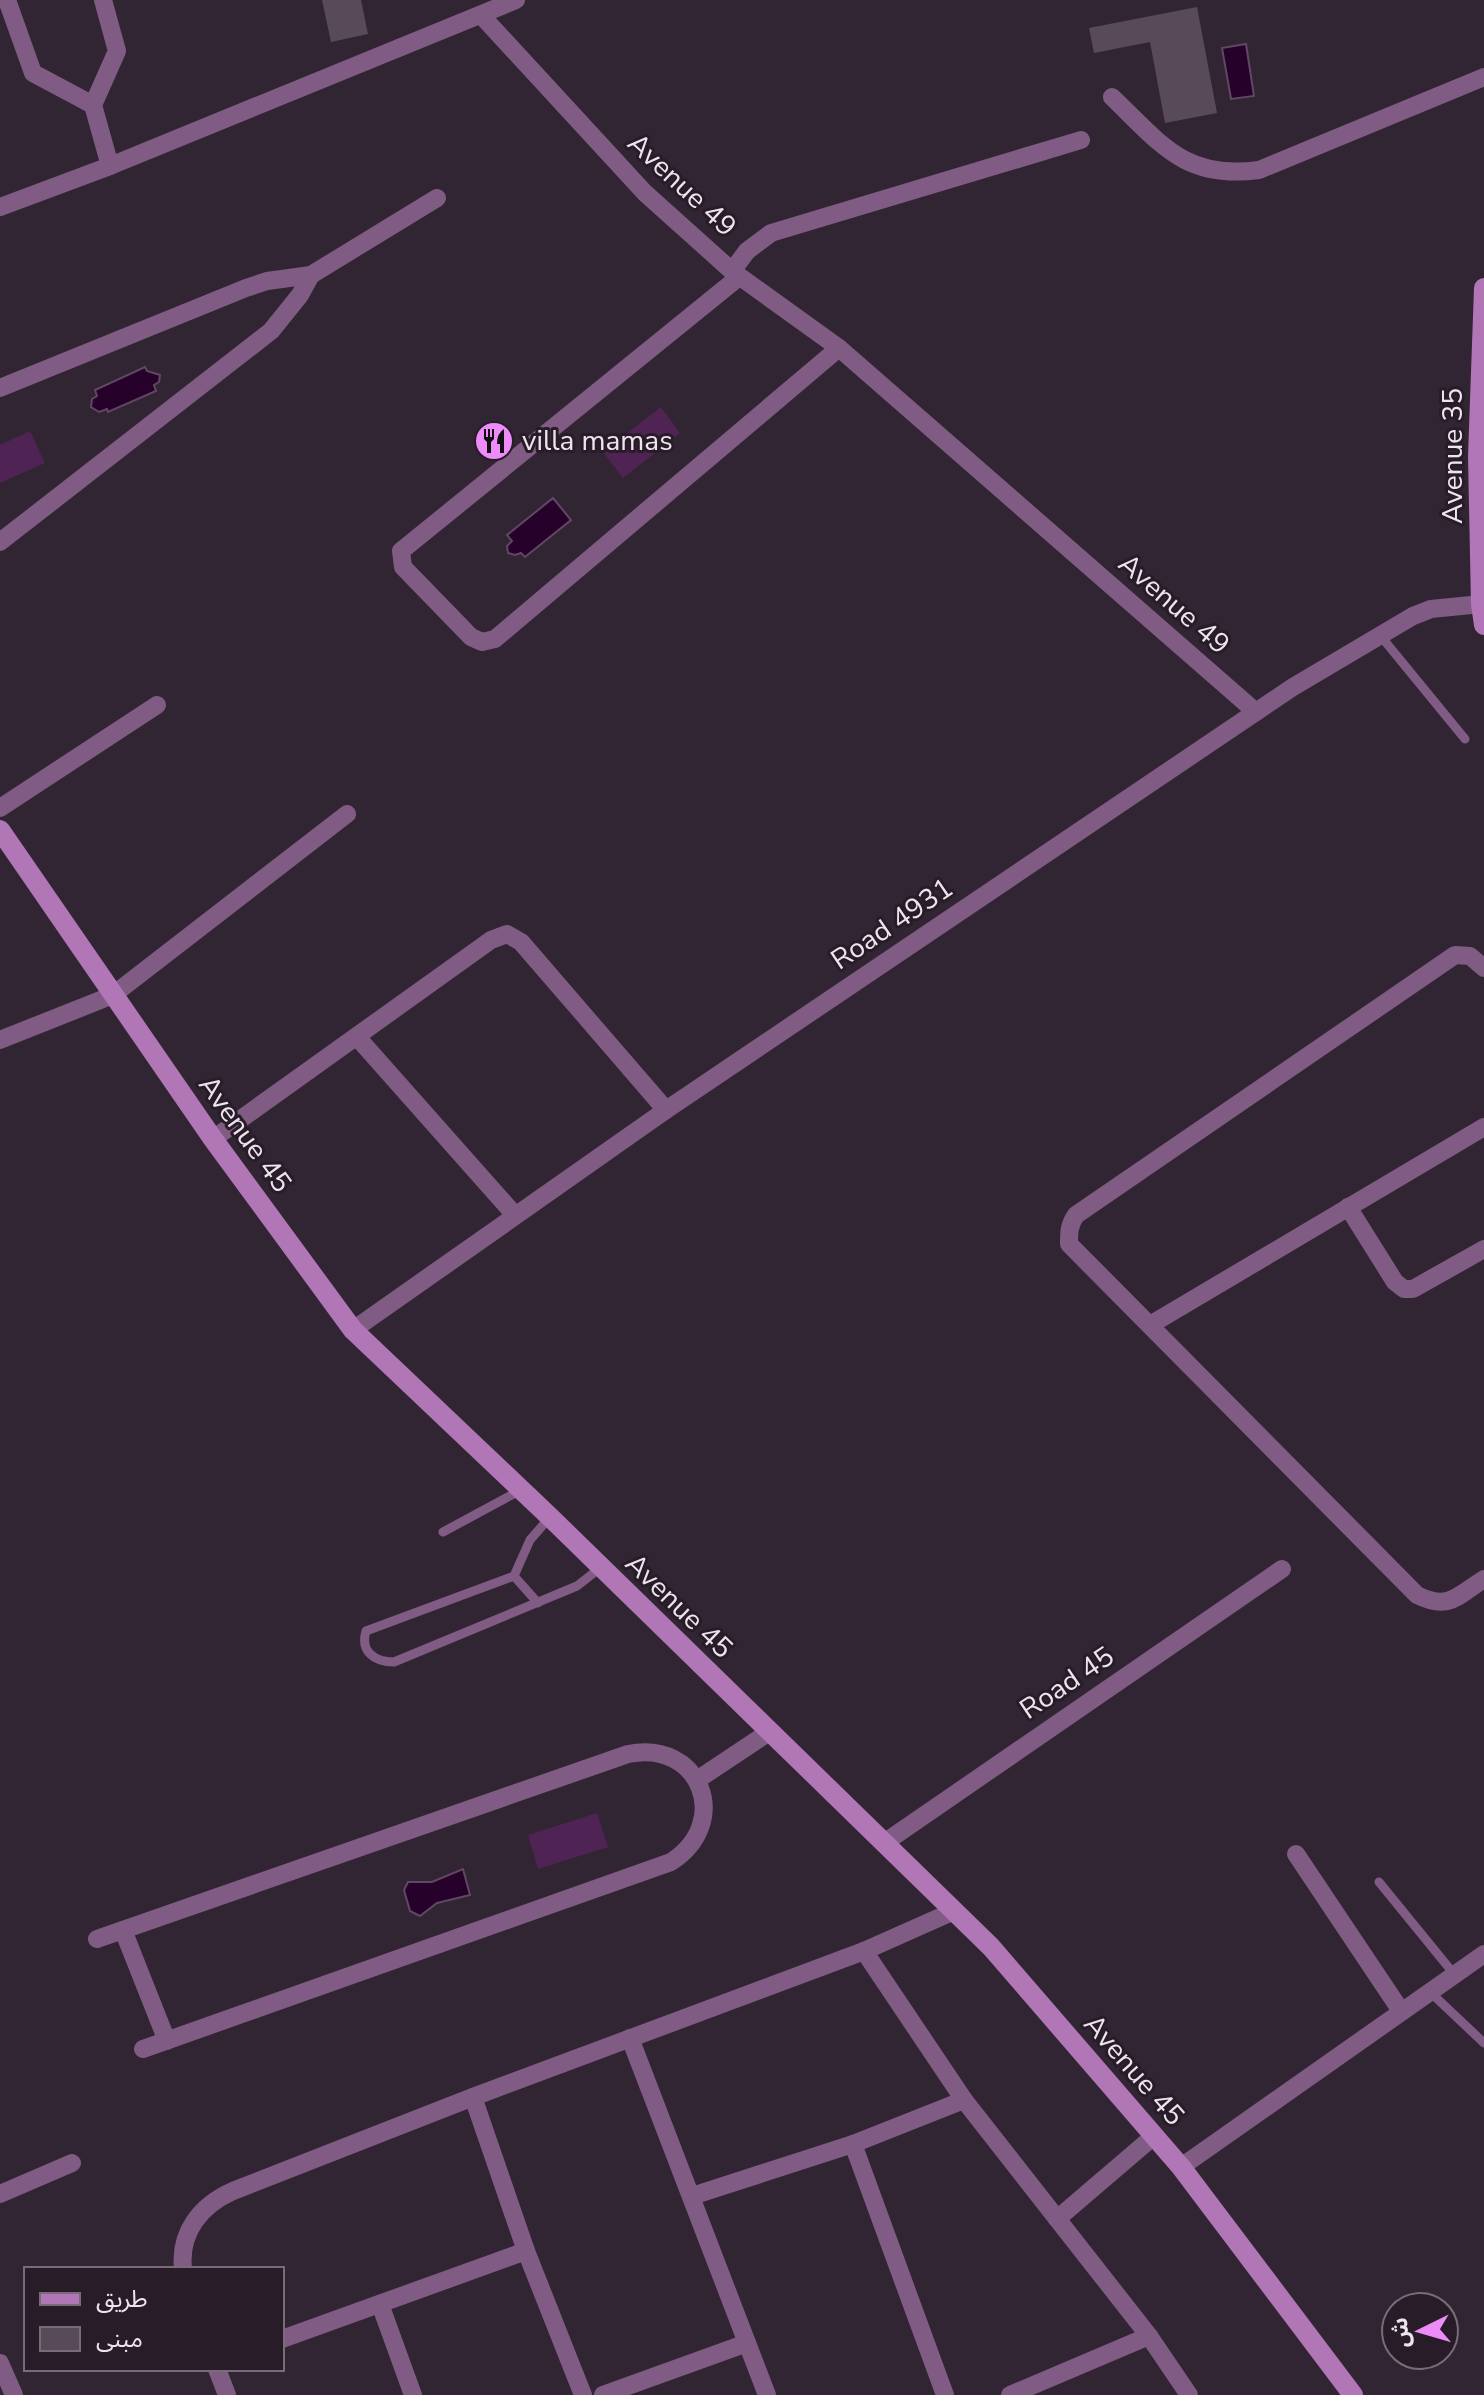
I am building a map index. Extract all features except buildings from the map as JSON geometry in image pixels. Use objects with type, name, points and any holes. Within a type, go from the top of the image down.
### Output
[{"type":"street","points":[[7,0],[33,73],[93,105]]},
{"type":"street","points":[[103,0],[117,51],[93,105],[110,166]]},
{"type":"street","points":[[0,207],[110,166],[481,15],[505,2]]},
{"type":"street","name":"Avenue 49","points":[[481,15],[645,193],[736,274],[839,348],[1256,712]]},
{"type":"street","points":[[1112,97],[1163,147],[1185,161],[1209,170],[1234,173],[1259,170],[1484,77]]},
{"type":"street","points":[[839,348],[495,639],[482,642],[471,637],[403,567],[401,551],[736,274],[747,251],[771,233],[1081,140]]},
{"type":"street","points":[[0,388],[246,288],[288,277],[311,275],[437,198]]},
{"type":"street","points":[[0,542],[271,331],[294,305],[311,275]]},
{"type":"street","name":"Avenue 35","points":[[1484,288],[1478,456],[1484,625]]},
{"type":"street","name":"Road 4931","points":[[353,1330],[514,1214],[1256,712],[1379,634],[1431,609],[1481,604]]},
{"type":"street","points":[[0,808],[157,705]]},
{"type":"street","points":[[0,1040],[113,995],[347,814]]},
{"type":"street","name":"Avenue 45","points":[[0,830],[213,1139],[353,1330],[550,1517],[1009,1966],[1181,2167],[1353,2395]]},
{"type":"street","points":[[213,1139],[491,940],[507,934],[521,942],[666,1110]]},
{"type":"street","points":[[1484,968],[1470,956],[1455,955],[1076,1215],[1070,1223],[1069,1244],[1417,1595],[1434,1603],[1447,1602],[1484,1579]]},
{"type":"street","points":[[357,1037],[514,1214]]},
{"type":"street","points":[[1150,1325],[1484,1127]]},
{"type":"street","points":[[1348,1207],[1395,1282],[1404,1289],[1413,1289],[1484,1249]]},
{"type":"street","name":"Road 45","points":[[884,1843],[1282,1569]]},
{"type":"street","points":[[697,1780],[769,1732]]},
{"type":"street","points":[[97,1939],[628,1754],[643,1751],[674,1758],[697,1780],[704,1811],[701,1827],[684,1854],[671,1862],[143,2049]]},
{"type":"street","points":[[1296,1854],[1401,2011]]},
{"type":"street","points":[[183,2267],[184,2245],[191,2226],[201,2211],[216,2199],[473,2097],[864,1951],[954,1911]]},
{"type":"street","points":[[123,1930],[167,2041]]},
{"type":"street","points":[[864,1951],[964,2100],[1149,2336],[1189,2395]]},
{"type":"street","points":[[1181,2167],[1484,1954]]},
{"type":"street","points":[[630,2038],[767,2395]]},
{"type":"street","points":[[473,2097],[526,2251],[583,2395]]},
{"type":"street","points":[[692,2196],[853,2144],[964,2100]]},
{"type":"street","points":[[1057,2219],[1154,2136]]},
{"type":"street","points":[[853,2144],[945,2395]]},
{"type":"street","points":[[0,2194],[72,2163]]},
{"type":"street","points":[[284,2338],[526,2251]]},
{"type":"street","points":[[380,2304],[413,2395]]},
{"type":"street","points":[[1010,2395],[1149,2336]]},
{"type":"street","points":[[603,2395],[747,2343]]},
{"type":"street","points":[[0,2363],[7,2387]]},
{"type":"street","points":[[218,2371],[227,2395]]},
{"type":"lane","points":[[1379,634],[1465,739]]},
{"type":"lane","points":[[443,1532],[521,1490]]},
{"type":"lane","points":[[550,1517],[530,1540],[514,1576],[366,1631],[363,1640],[366,1650],[382,1662],[394,1662],[577,1586],[600,1568]]},
{"type":"lane","points":[[514,1576],[538,1603]]},
{"type":"lane","points":[[1379,1882],[1454,1974]]},
{"type":"lane","points":[[1429,1991],[1484,2043]]},
{"type":"shaded area","points":[[1246,44],[1254,96],[1231,99],[1222,48]]},
{"type":"shaded area","points":[[145,367],[147,371],[160,375],[159,382],[154,385],[156,391],[108,412],[107,409],[99,412],[91,407],[92,399],[97,396],[95,390]]},
{"type":"shaded area","points":[[661,407],[680,433],[623,478],[603,452]]},
{"type":"shaded area","points":[[30,431],[45,463],[0,483],[0,445]]},
{"type":"shaded area","points":[[553,498],[571,520],[525,557],[521,553],[508,553],[507,546],[512,541],[507,535]]},
{"type":"shaded area","points":[[597,1813],[608,1847],[538,1869],[528,1835]]},
{"type":"shaded area","points":[[463,1869],[470,1895],[437,1903],[420,1916],[410,1911],[404,1890],[408,1882],[432,1882]]},
{"type":"place","name":"villa mamas","points":[[494,441]]}]
